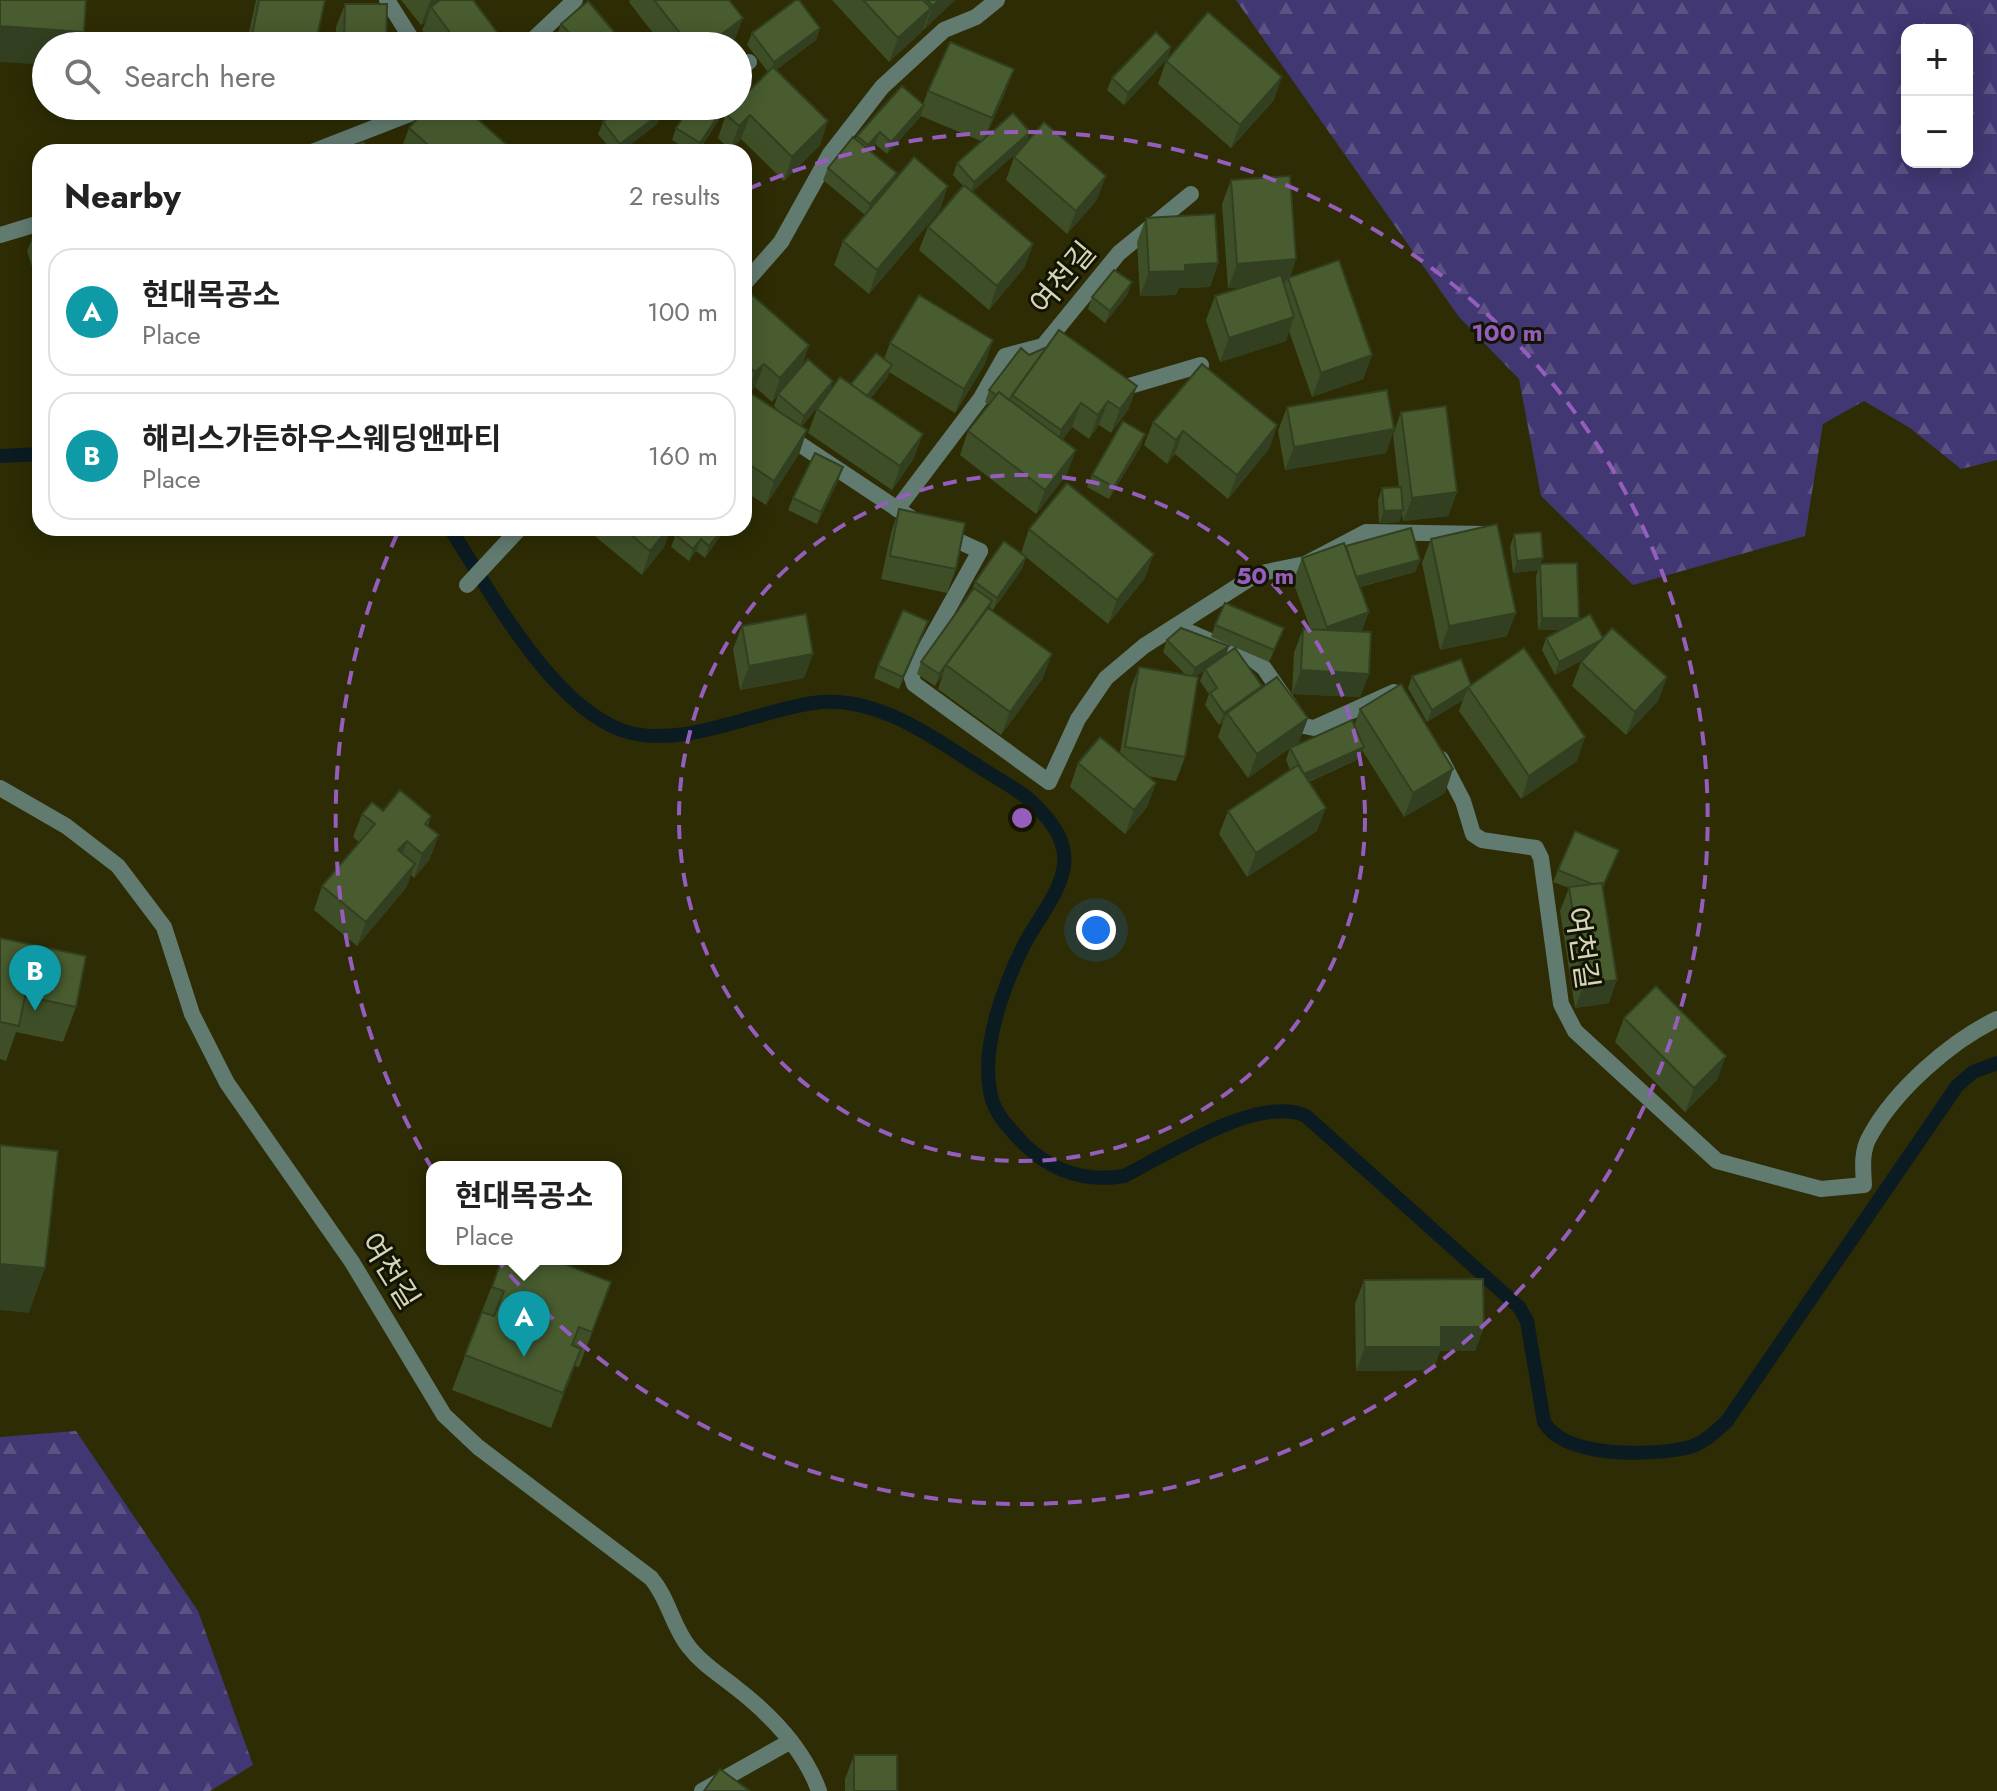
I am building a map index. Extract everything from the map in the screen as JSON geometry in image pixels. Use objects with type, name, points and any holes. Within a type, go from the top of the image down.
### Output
[{"type":"street","points":[[387,0],[407,32]]},
{"type":"street","points":[[752,275],[781,242],[830,154],[882,87],[944,30],[976,17],[997,0]]},
{"type":"street","points":[[544,32],[581,4]]},
{"type":"street","points":[[333,144],[394,120]]},
{"type":"street","name":"여천길","points":[[897,509],[981,398],[1005,356],[1049,349],[1119,253],[1191,194]]},
{"type":"street","points":[[0,235],[32,225]]},
{"type":"street","points":[[1103,383],[1115,391],[1201,365]]},
{"type":"street","points":[[770,425],[897,509],[980,551],[911,675],[914,684],[1049,782],[1078,719],[1106,678],[1124,660],[1257,574],[1305,564],[1366,532],[1460,531],[1497,538]]},
{"type":"street","points":[[467,585],[513,536]]},
{"type":"street","points":[[1176,626],[1254,660],[1264,668],[1304,726],[1314,728],[1395,691],[1404,705]]},
{"type":"street","name":"여천길","points":[[1431,744],[1463,801],[1473,834],[1482,840],[1536,848],[1541,858],[1561,1004],[1575,1031],[1717,1161],[1821,1189],[1864,1185],[1862,1159],[1869,1137],[1901,1096],[1969,1032],[1997,1019]]},
{"type":"street","name":"여천길","points":[[0,788],[66,826],[118,866],[164,927],[192,1014],[227,1083],[352,1262],[444,1415],[478,1447],[651,1578],[665,1594],[686,1645],[791,1741],[819,1791]]},
{"type":"street","points":[[702,1791],[791,1741]]},
{"type":"green space","points":[[1236,0],[1997,0],[1997,460],[1961,469],[1910,428],[1864,401],[1823,424],[1805,536],[1633,585],[1541,496],[1519,379],[1459,317]]},
{"type":"green space","points":[[76,1431],[198,1611],[253,1765],[210,1791],[0,1791],[0,1437]]},
{"type":"building","points":[[0,0],[86,0],[84,32],[0,26]]},
{"type":"building","points":[[259,0],[325,0],[318,32],[253,32]]},
{"type":"building","points":[[440,0],[473,0],[497,32],[450,32],[431,7]]},
{"type":"building","points":[[654,0],[729,0],[743,18],[724,32],[679,32]]},
{"type":"building","points":[[796,0],[820,28],[774,62],[752,33]]},
{"type":"building","points":[[863,0],[923,0],[931,8],[898,38]]},
{"type":"building","points":[[588,1],[614,32],[568,32],[561,24]]},
{"type":"building","points":[[345,4],[387,4],[386,32],[344,32]]},
{"type":"building","points":[[1208,12],[1282,77],[1240,125],[1166,61]]},
{"type":"building","points":[[1156,32],[1171,47],[1128,93],[1112,78]]},
{"type":"building","points":[[950,42],[1014,69],[992,118],[928,91]]},
{"type":"building","points":[[773,67],[828,121],[792,157],[752,117],[752,88]]},
{"type":"building","points":[[902,86],[924,105],[891,142],[880,132],[868,145],[857,136]]},
{"type":"building","points":[[1013,113],[1030,132],[974,182],[957,163]]},
{"type":"building","points":[[416,120],[479,120],[506,144],[427,144],[409,128]]},
{"type":"building","points":[[606,120],[652,120],[620,144],[603,122]]},
{"type":"building","points":[[681,120],[716,120],[700,143],[676,128]]},
{"type":"building","points":[[1044,122],[1106,176],[1076,211],[1014,157]]},
{"type":"building","points":[[853,137],[897,173],[870,204],[828,168]]},
{"type":"building","points":[[914,157],[948,186],[877,270],[843,241]]},
{"type":"building","points":[[1290,176],[1296,259],[1237,264],[1231,180]]},
{"type":"building","points":[[964,185],[1033,244],[997,286],[928,227]]},
{"type":"building","points":[[1215,214],[1218,263],[1185,265],[1185,271],[1149,272],[1146,218]]},
{"type":"building","points":[[1339,260],[1372,355],[1321,373],[1288,278]]},
{"type":"building","points":[[1114,270],[1132,282],[1110,311],[1092,297]]},
{"type":"building","points":[[1281,275],[1294,317],[1229,338],[1215,296]]},
{"type":"building","points":[[752,295],[809,345],[780,378],[764,364],[755,372],[752,369]]},
{"type":"building","points":[[919,295],[993,340],[964,389],[890,343]]},
{"type":"building","points":[[1059,330],[1137,386],[1120,409],[1108,401],[1098,415],[1081,403],[1061,430],[1012,395]]},
{"type":"building","points":[[1047,347],[1009,400],[999,392],[996,395],[989,390],[1021,348],[1029,355]]},
{"type":"building","points":[[876,353],[892,365],[867,396],[851,384]]},
{"type":"building","points":[[808,359],[833,381],[804,416],[778,394]]},
{"type":"building","points":[[1202,364],[1277,425],[1237,475],[1183,431],[1176,440],[1153,422]]},
{"type":"building","points":[[840,377],[923,434],[900,466],[817,409]]},
{"type":"building","points":[[1387,390],[1394,429],[1294,447],[1287,407]]},
{"type":"building","points":[[999,392],[1076,450],[1045,490],[968,431]]},
{"type":"building","points":[[752,394],[807,430],[774,481],[752,466]]},
{"type":"building","points":[[1446,406],[1457,492],[1412,498],[1401,412]]},
{"type":"building","points":[[1123,421],[1145,434],[1114,487],[1092,475]]},
{"type":"building","points":[[815,453],[843,467],[821,512],[793,498]]},
{"type":"building","points":[[1067,483],[1154,554],[1117,600],[1029,529]]},
{"type":"building","points":[[1401,487],[1403,510],[1384,511],[1382,488]]},
{"type":"building","points":[[899,509],[965,523],[956,569],[890,556]]},
{"type":"building","points":[[1497,524],[1516,613],[1449,626],[1431,539]]},
{"type":"building","points":[[1411,528],[1420,560],[1356,577],[1346,546]]},
{"type":"building","points":[[1541,532],[1543,558],[1517,561],[1514,534]]},
{"type":"building","points":[[632,536],[662,536],[650,551]]},
{"type":"building","points":[[677,536],[717,536],[709,546],[701,539],[693,549]]},
{"type":"building","points":[[1004,541],[1026,557],[997,598],[975,582]]},
{"type":"building","points":[[1344,543],[1369,612],[1327,627],[1302,558]]},
{"type":"building","points":[[1577,563],[1579,618],[1542,618],[1540,564]]},
{"type":"building","points":[[974,588],[992,601],[939,674],[921,662]]},
{"type":"building","points":[[1225,603],[1284,628],[1274,650],[1215,625]]},
{"type":"building","points":[[988,608],[1052,654],[1010,712],[946,665]]},
{"type":"building","points":[[903,610],[928,621],[903,677],[878,666]]},
{"type":"building","points":[[806,614],[813,654],[749,666],[742,626]]},
{"type":"building","points":[[1590,614],[1603,638],[1559,662],[1546,638]]},
{"type":"building","points":[[1181,628],[1229,646],[1195,668],[1167,640]]},
{"type":"building","points":[[1612,628],[1667,677],[1635,712],[1581,662]]},
{"type":"building","points":[[1303,629],[1371,632],[1369,674],[1301,670]]},
{"type":"building","points":[[1235,648],[1262,686],[1224,713],[1210,693],[1217,688],[1205,669]]},
{"type":"building","points":[[1524,648],[1585,737],[1529,776],[1468,687]]},
{"type":"building","points":[[1461,659],[1471,685],[1432,710],[1412,676]]},
{"type":"building","points":[[1139,667],[1198,677],[1185,757],[1125,747]]},
{"type":"building","points":[[1277,677],[1308,718],[1257,754],[1227,713]]},
{"type":"building","points":[[1401,684],[1453,769],[1413,793],[1360,709]]},
{"type":"building","points":[[1352,720],[1364,747],[1304,774],[1290,748]]},
{"type":"building","points":[[1100,737],[1156,783],[1134,810],[1078,763]]},
{"type":"building","points":[[1298,765],[1326,808],[1256,853],[1228,811]]},
{"type":"building","points":[[400,790],[431,816],[425,824],[439,835],[422,854],[407,841],[398,850],[415,864],[366,922],[322,886],[375,824],[362,814],[372,802],[383,811]]},
{"type":"building","points":[[1575,831],[1619,850],[1603,886],[1602,883],[1592,884],[1558,870]]},
{"type":"building","points":[[1602,883],[1617,980],[1584,984],[1569,887]]},
{"type":"building","points":[[0,938],[86,956],[76,1007],[25,996],[19,1026],[0,1022]]},
{"type":"building","points":[[1656,986],[1726,1056],[1694,1088],[1624,1018]]},
{"type":"building","points":[[0,1145],[58,1151],[45,1268],[0,1264]]},
{"type":"building","points":[[500,1265],[567,1265],[611,1282],[592,1332],[579,1327],[572,1345],[581,1349],[563,1393],[465,1355],[482,1312],[494,1316],[504,1291],[492,1287]]},
{"type":"building","points":[[1483,1279],[1484,1327],[1441,1327],[1441,1347],[1365,1347],[1364,1280]]},
{"type":"building","points":[[854,1755],[897,1755],[897,1791],[854,1791]]},
{"type":"building","points":[[720,1769],[750,1791],[704,1791]]},
{"type":"waterway","points":[[0,456],[32,454]]},
{"type":"waterway","points":[[455,536],[503,613],[547,672],[597,718],[624,731],[646,736],[669,736],[693,733],[813,703],[858,705],[920,730],[1031,801],[1059,836],[1064,861],[1056,891],[1024,945],[1008,980],[991,1039],[988,1078],[991,1096],[996,1110],[1010,1128],[1036,1154],[1059,1168],[1084,1176],[1110,1177],[1124,1176],[1239,1120],[1286,1111],[1306,1116],[1519,1307],[1527,1321],[1544,1422],[1555,1434],[1570,1442],[1609,1452],[1670,1451],[1703,1441],[1718,1429],[1727,1421],[1957,1086],[1973,1072],[1997,1063]]},
{"type":"place","name":"해리스가든하우스웨딩앤파티","points":[[35,1011]]},
{"type":"place","name":"현대목공소","points":[[524,1357]]}]
